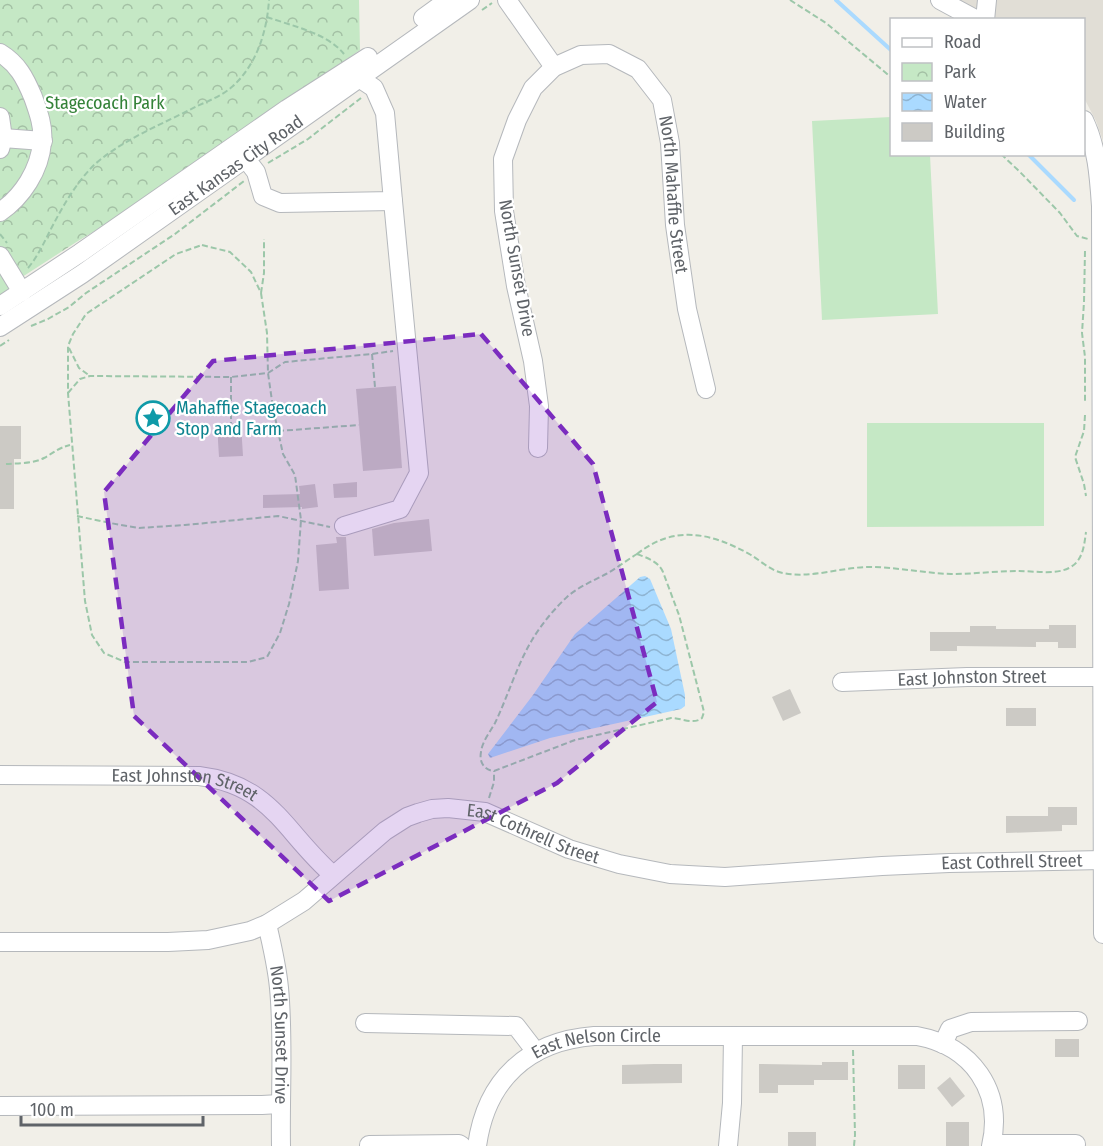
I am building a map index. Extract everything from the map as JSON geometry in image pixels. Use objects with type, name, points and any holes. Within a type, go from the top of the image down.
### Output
[{"type":"street","name":"East Kansas City Road","points":[[5,333],[82,274],[252,168],[356,73],[448,0]]},
{"type":"street","name":"East Kansas City Road","points":[[0,306],[287,109],[356,73],[470,0]]},
{"type":"street","points":[[507,0],[554,67]]},
{"type":"street","points":[[940,0],[973,18]]},
{"type":"street","points":[[985,18],[987,0]]},
{"type":"street","points":[[0,53],[20,70],[29,88],[39,112],[43,141],[33,174],[24,189],[10,206],[0,212]]},
{"type":"street","name":"North Mahaffie Street","points":[[554,67],[581,55],[609,54],[638,69],[662,100],[670,142],[675,225],[687,309],[706,389]]},
{"type":"street","name":"North Sunset Drive","points":[[538,448],[539,406],[533,361],[516,286],[504,211],[503,159],[517,120],[533,88],[554,67]]},
{"type":"street","points":[[344,526],[399,509],[419,473],[385,113],[374,88],[356,73]]},
{"type":"street","points":[[0,117],[1,144],[43,141]]},
{"type":"street","points":[[1085,125],[1101,174],[1103,934]]},
{"type":"street","points":[[252,168],[256,172],[263,196],[280,203],[393,201]]},
{"type":"street","points":[[0,256],[22,292]]},
{"type":"street","name":"East Johnston Street","points":[[842,682],[967,677],[1102,677]]},
{"type":"street","name":"East Johnston Street","points":[[0,775],[199,776],[227,781],[265,802],[333,875]]},
{"type":"street","name":"East Cothrell Street","points":[[0,942],[168,942],[208,940],[250,930],[267,924],[304,901],[385,831],[407,817],[432,809],[448,808],[485,812],[569,849],[619,864],[670,873],[725,877],[893,866],[1103,860]]},
{"type":"street","name":"North Sunset Drive","points":[[267,924],[279,989],[280,1146]]},
{"type":"street","points":[[943,1044],[950,1029],[971,1022],[1078,1021]]},
{"type":"street","name":"East Nelson Circle","points":[[365,1023],[516,1026],[536,1052],[564,1040],[594,1036],[853,1035],[930,1038],[965,1057],[974,1066],[988,1088],[994,1108],[991,1145],[1076,1144]]},
{"type":"street","points":[[728,1146],[732,1102],[733,1036]]},
{"type":"street","points":[[477,1146],[479,1128],[488,1103],[504,1079],[536,1052]]},
{"type":"street","points":[[0,1106],[280,1104]]},
{"type":"street","points":[[369,1145],[459,1144],[462,1146]]},
{"type":"path","points":[[24,273],[37,257],[74,189],[94,166],[115,149],[232,86],[259,48],[267,24],[269,0]]},
{"type":"path","points":[[790,0],[826,23],[890,77]]},
{"type":"path","points":[[267,17],[323,37],[337,45],[350,60],[356,73]]},
{"type":"path","points":[[29,327],[69,307],[86,293],[175,234],[252,168],[308,139],[362,97]]},
{"type":"path","points":[[1003,156],[1060,213],[1077,236],[1085,239],[1101,239]]},
{"type":"path","points":[[261,293],[264,273],[264,239]]},
{"type":"path","points":[[202,245],[230,252],[251,272],[261,293],[267,333],[268,373],[278,431],[283,454],[295,475],[301,520],[298,561],[289,604],[280,633],[267,657],[248,662],[125,662],[104,653],[92,635],[85,601],[77,516],[68,393],[68,346],[86,315],[176,254],[202,245]]},
{"type":"path","points":[[1085,249],[1082,333],[1085,357],[1085,404]]},
{"type":"path","points":[[0,346],[5,333]]},
{"type":"path","points":[[68,346],[79,368],[90,376]]},
{"type":"path","points":[[68,393],[80,379],[90,376],[231,376],[268,373],[285,362],[372,354],[407,348]]},
{"type":"path","points":[[372,354],[375,387]]},
{"type":"path","points":[[231,376],[231,423]]},
{"type":"path","points":[[1085,416],[1084,431],[1075,457],[1084,484],[1086,504]]},
{"type":"path","points":[[278,431],[359,425]]},
{"type":"path","points":[[6,464],[28,463],[72,444]]},
{"type":"path","points":[[77,516],[139,528],[278,516],[329,527],[344,526]]},
{"type":"path","points":[[637,554],[656,563],[663,572],[682,626],[704,712],[702,718],[693,722],[670,718],[574,740],[490,771],[482,765],[480,752],[533,638],[568,596],[657,540],[682,535],[710,536],[734,545],[775,571],[784,573],[811,574],[868,567],[951,574],[1049,572],[1069,568],[1082,553],[1086,532]]},
{"type":"path","points":[[485,812],[494,782],[494,771]]},
{"type":"path","points":[[853,1035],[854,1146]]},
{"type":"highlighted area","points":[[481,334],[593,464],[657,702],[557,783],[329,901],[134,716],[104,492],[213,361]]},
{"type":"shaded area","points":[[958,0],[1103,0],[1103,141],[1085,100],[1085,18],[993,18]]},
{"type":"green space","name":"Stagecoach Park","points":[[0,0],[359,0],[360,50],[148,199],[19,279],[0,299]]},
{"type":"green space","points":[[890,117],[890,156],[930,156],[938,314],[822,320],[812,121]]},
{"type":"green space","points":[[867,423],[1044,423],[1044,526],[867,527]]},
{"type":"water","points":[[645,576],[650,579],[671,629],[685,695],[685,706],[681,709],[550,738],[490,758],[488,754],[533,695],[575,634],[640,577]]},
{"type":"building","points":[[396,386],[402,468],[363,471],[356,389]]},
{"type":"building","points":[[241,423],[243,456],[219,457],[217,424]]},
{"type":"building","points":[[0,426],[21,426],[21,459],[14,459],[14,509],[0,509]]},
{"type":"building","points":[[357,482],[357,497],[334,498],[333,484]]},
{"type":"building","points":[[315,484],[318,507],[263,508],[263,495],[300,494],[299,486]]},
{"type":"building","points":[[429,519],[432,551],[374,556],[372,529],[394,523]]},
{"type":"building","points":[[336,537],[346,537],[349,589],[319,591],[316,545],[337,543]]},
{"type":"building","points":[[1049,625],[1076,625],[1076,648],[1058,648],[1058,642],[1036,642],[1036,647],[957,646],[957,651],[930,651],[930,632],[970,632],[970,626],[996,626],[996,629],[1049,629]]},
{"type":"building","points":[[790,689],[801,713],[783,721],[772,697]]},
{"type":"building","points":[[1006,708],[1036,708],[1036,726],[1006,726]]},
{"type":"building","points":[[1048,807],[1077,807],[1077,825],[1062,825],[1062,831],[1006,833],[1006,816],[1048,816]]},
{"type":"building","points":[[1055,1039],[1079,1039],[1079,1057],[1055,1057]]},
{"type":"building","points":[[822,1062],[848,1062],[848,1080],[814,1080],[814,1085],[778,1085],[778,1093],[759,1093],[759,1064],[822,1065]]},
{"type":"building","points":[[682,1064],[682,1083],[622,1084],[622,1065]]},
{"type":"building","points":[[898,1065],[925,1065],[925,1089],[898,1089]]},
{"type":"building","points":[[950,1077],[965,1096],[952,1107],[937,1088]]},
{"type":"building","points":[[946,1122],[969,1122],[969,1146],[946,1146]]},
{"type":"building","points":[[788,1132],[816,1132],[816,1146],[788,1146]]},
{"type":"waterway","points":[[836,0],[890,49]]},
{"type":"waterway","points":[[1030,156],[1074,200]]},
{"type":"place","name":"Mahaffie Stagecoach Stop and Farm","points":[[153,418]]}]
